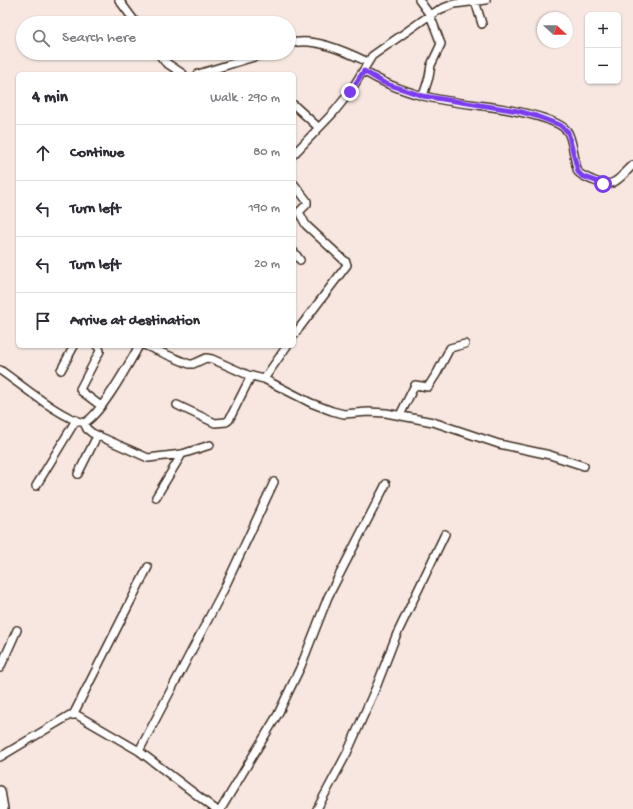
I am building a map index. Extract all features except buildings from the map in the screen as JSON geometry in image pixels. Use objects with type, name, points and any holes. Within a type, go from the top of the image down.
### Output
[{"type":"street","points":[[119,0],[131,16]]},
{"type":"street","points":[[419,0],[430,15],[441,46],[431,65],[423,96]]},
{"type":"street","points":[[296,152],[334,112],[350,92],[374,54],[430,15],[450,6],[486,0]]},
{"type":"street","points":[[476,1],[482,24]]},
{"type":"street","points":[[296,43],[320,44],[343,51],[368,62]]},
{"type":"street","points":[[163,60],[181,72]]},
{"type":"street","points":[[205,72],[244,60]]},
{"type":"street","points":[[364,71],[384,83],[423,96],[518,111],[560,125],[568,132],[578,172],[582,176],[597,182],[612,184],[633,165]]},
{"type":"street","points":[[296,107],[318,128]]},
{"type":"street","points":[[296,187],[307,201],[307,204],[299,212],[306,225],[347,264],[296,332]]},
{"type":"street","points":[[296,255],[300,260]]},
{"type":"street","points":[[400,415],[415,385],[428,387],[450,348],[465,344]]},
{"type":"street","points":[[61,370],[73,348]]},
{"type":"street","points":[[99,348],[100,351],[80,389],[101,406]]},
{"type":"street","points":[[84,423],[92,418],[101,406],[138,348]]},
{"type":"street","points":[[151,348],[189,364],[193,364],[206,358],[212,359],[251,376],[264,379],[310,403],[332,411],[344,414],[374,412],[400,415],[433,422],[499,444],[550,455],[584,466]]},
{"type":"street","points":[[264,379],[286,348]]},
{"type":"street","points":[[0,370],[53,407],[84,423],[88,431],[148,458],[182,454],[210,445]]},
{"type":"street","points":[[177,405],[215,423],[226,422],[229,420],[251,376]]},
{"type":"street","points":[[36,486],[76,420]]},
{"type":"street","points":[[78,474],[97,436]]},
{"type":"street","points":[[156,497],[182,454]]},
{"type":"street","points":[[139,751],[224,589],[274,482]]},
{"type":"street","points":[[221,809],[278,714],[301,666],[328,596],[386,484]]},
{"type":"street","points":[[317,809],[347,753],[402,625],[445,534]]},
{"type":"street","points":[[0,757],[49,727],[73,715],[148,566]]},
{"type":"street","points":[[0,668],[17,630]]},
{"type":"street","points":[[73,715],[80,717],[139,751],[215,809]]},
{"type":"street","points":[[0,792],[2,806]]},
{"type":"route","points":[[350,92],[364,71],[384,83],[423,96],[518,111],[557,123],[568,132],[575,165],[578,172],[582,176],[603,184]]}]
